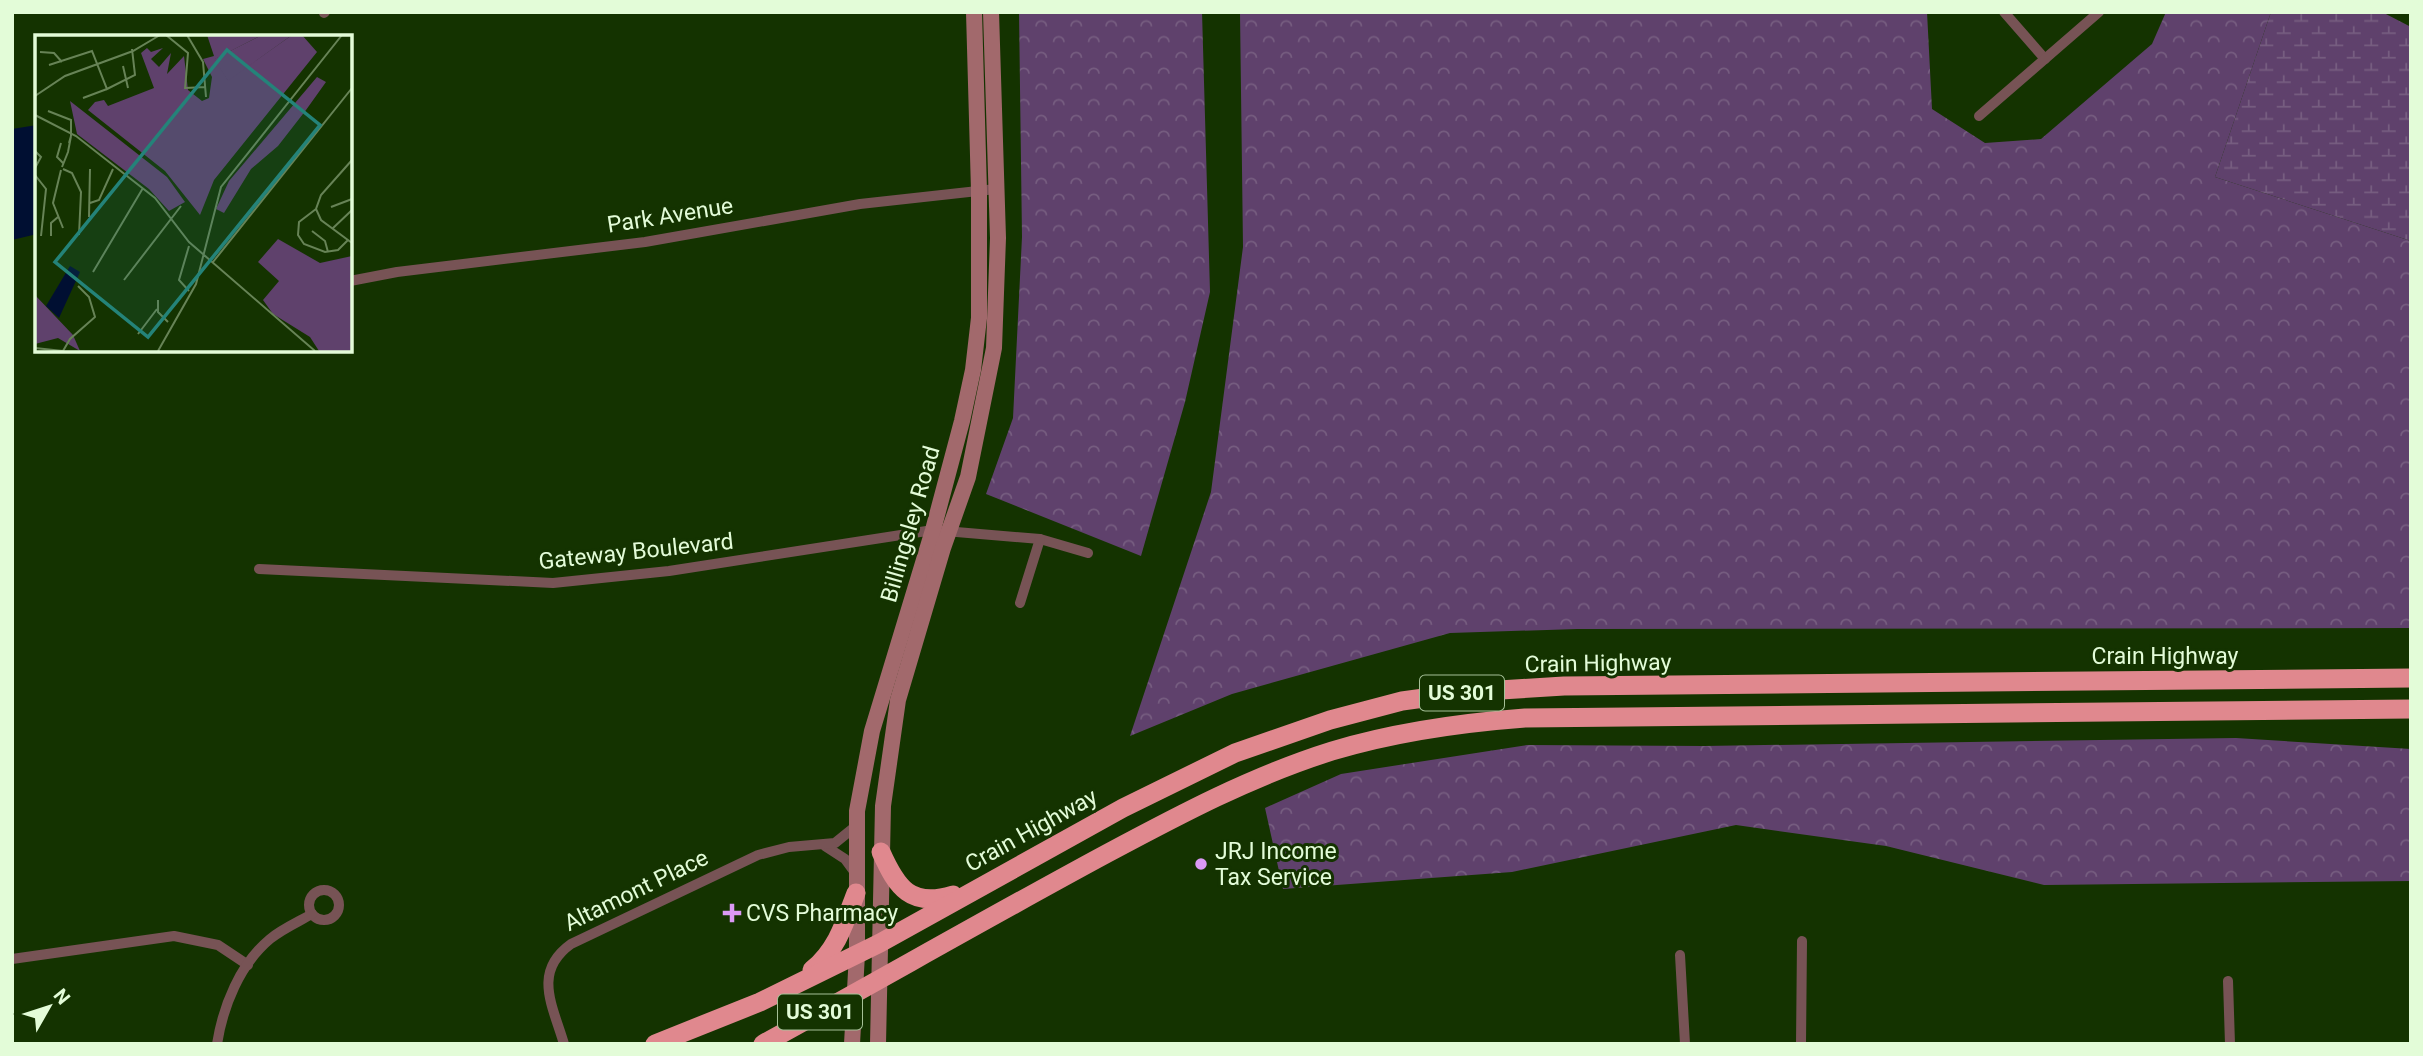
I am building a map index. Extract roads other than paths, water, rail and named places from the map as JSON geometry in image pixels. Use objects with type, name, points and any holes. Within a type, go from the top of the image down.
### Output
[{"type":"highway","name":"Crain Highway","points":[[655,1044],[786,990],[880,943],[1123,808],[1235,753],[1330,720],[1402,701],[1468,692],[1564,686],[2411,678]]},
{"type":"highway","points":[[2154,713],[2159,681]]},
{"type":"highway","name":"US 301","points":[[763,1044],[1142,834],[1232,789],[1331,752],[1419,729],[1525,718],[2411,709]]},
{"type":"highway","points":[[881,852],[899,885],[918,898],[932,900],[974,889]]},
{"type":"highway","points":[[786,990],[830,952],[856,884]]},
{"type":"main road","name":"Billingsley Road","points":[[974,12],[987,190]]},
{"type":"main road","name":"Billingsley Road","points":[[878,1044],[883,806],[898,700],[941,530],[972,374],[979,318],[987,190],[991,12]]},
{"type":"main road","name":"Billingsley Road","points":[[852,1044],[857,954],[856,826],[872,731],[941,530]]},
{"type":"street","points":[[2004,12],[2045,59]]},
{"type":"street","points":[[1979,116],[2099,12]]},
{"type":"street","name":"Park Avenue","points":[[352,281],[397,272],[645,242],[860,204],[987,190]]},
{"type":"street","name":"Gateway Boulevard","points":[[259,569],[553,583],[669,571],[941,530],[1040,539],[1088,553]]},
{"type":"street","points":[[1020,603],[1040,539]]},
{"type":"street","points":[[825,846],[842,839],[856,826]]},
{"type":"street","points":[[825,846],[845,859],[856,884]]},
{"type":"street","name":"Altamont Place","points":[[564,1044],[547,979],[550,967],[564,949],[758,855],[789,847],[825,846]]},
{"type":"street","points":[[217,1044],[235,985],[247,965],[270,939],[312,914]]},
{"type":"street","points":[[12,959],[174,936],[218,946],[247,965]]},
{"type":"street","points":[[1801,1044],[1802,941]]},
{"type":"street","points":[[1680,955],[1685,1044]]},
{"type":"street","points":[[2228,981],[2230,1044]]},
{"type":"water","points":[[35,125],[35,234],[12,240],[12,129]]},
{"type":"place","name":"JRJ Income Tax Service","points":[[1201,864]]},
{"type":"place","name":"CVS Pharmacy","points":[[732,913]]}]
